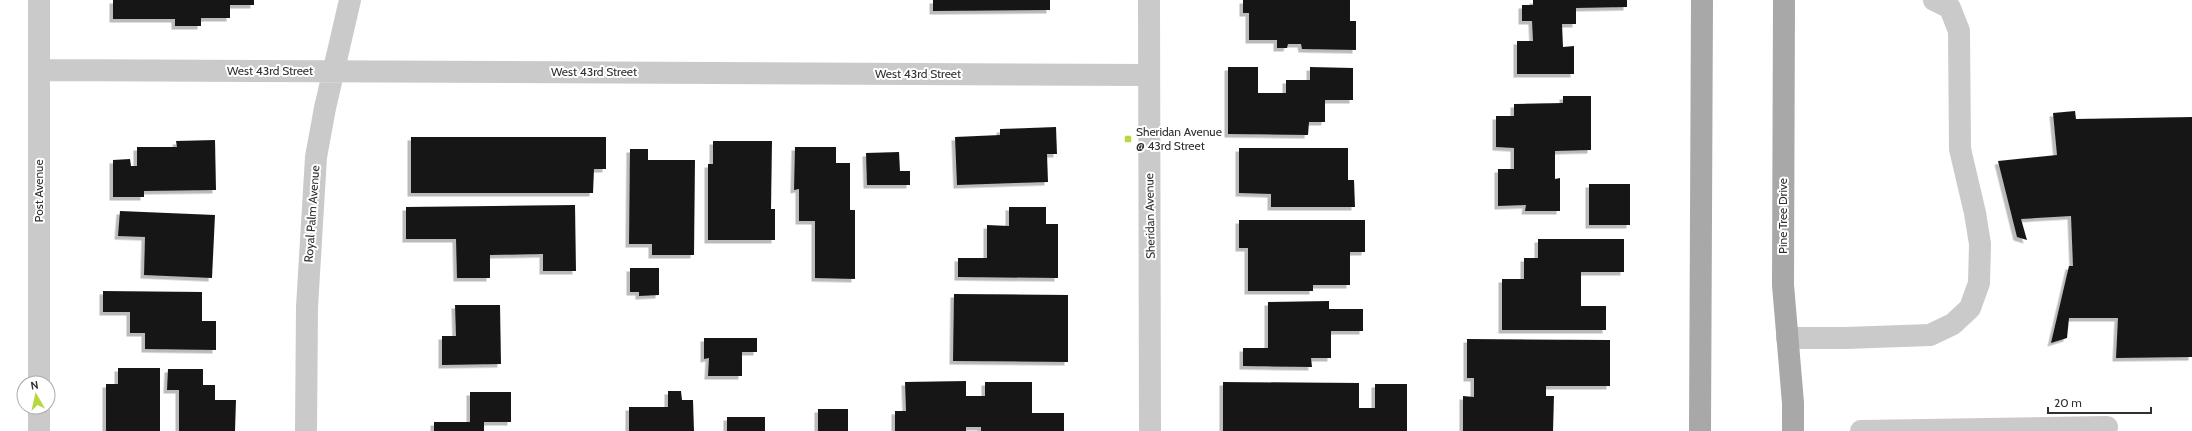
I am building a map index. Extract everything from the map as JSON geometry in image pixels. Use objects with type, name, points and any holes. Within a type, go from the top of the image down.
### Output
[{"type":"main road","points":[[1700,431],[1702,0]]},
{"type":"main road","name":"Pine Tree Drive","points":[[1784,0],[1783,285],[1793,403],[1793,431]]},
{"type":"street","name":"Post Avenue","points":[[39,0],[39,375]]},
{"type":"street","name":"Royal Palm Avenue","points":[[306,431],[307,315],[312,200],[316,157],[333,71],[350,0]]},
{"type":"street","name":"Sheridan Avenue","points":[[1149,0],[1150,431]]},
{"type":"street","points":[[1787,338],[1859,338],[1930,335],[1953,324],[1970,308],[1979,283],[1980,244],[1976,213],[1960,149],[1959,31],[1950,8],[1934,0]]},
{"type":"street","name":"West 43rd Street","points":[[39,70],[1149,75]]},
{"type":"street","points":[[39,415],[39,431]]},
{"type":"street","points":[[1861,431],[2107,426]]},
{"type":"building","points":[[113,0],[254,0],[254,5],[230,5],[230,18],[201,18],[201,26],[175,26],[175,19],[113,19]]},
{"type":"building","points":[[933,0],[1050,0],[1050,10],[933,11]]},
{"type":"building","points":[[1243,0],[1350,0],[1350,21],[1356,21],[1356,50],[1302,49],[1301,44],[1288,44],[1287,48],[1277,48],[1277,40],[1249,40],[1249,13],[1243,13]]},
{"type":"building","points":[[1533,0],[1627,0],[1627,7],[1576,8],[1576,24],[1562,24],[1563,47],[1574,46],[1574,74],[1517,74],[1517,41],[1533,41],[1532,21],[1522,21],[1522,5],[1533,5]]},
{"type":"building","points":[[1228,67],[1258,67],[1258,93],[1286,93],[1286,80],[1310,80],[1310,67],[1353,68],[1353,100],[1325,100],[1325,122],[1309,122],[1308,135],[1228,134]]},
{"type":"building","points":[[1563,96],[1591,96],[1591,150],[1555,151],[1555,179],[1560,178],[1560,211],[1525,211],[1526,205],[1498,206],[1498,169],[1514,169],[1514,148],[1496,147],[1496,116],[1514,116],[1514,104],[1563,103]]},
{"type":"building","points":[[2075,111],[2076,119],[2192,117],[2192,357],[2116,358],[2118,318],[2069,318],[2067,338],[2051,343],[2069,266],[2073,266],[2071,216],[2021,219],[2027,240],[2017,237],[1998,161],[2057,155],[2053,113]]},
{"type":"building","points":[[1056,127],[1057,154],[1047,154],[1048,182],[957,185],[955,137],[1000,135],[1000,129]]},
{"type":"building","points":[[411,137],[606,137],[606,169],[594,169],[593,193],[411,193]]},
{"type":"building","points":[[215,140],[216,190],[144,191],[144,197],[113,197],[113,160],[130,159],[131,166],[137,166],[137,147],[177,147],[176,141]]},
{"type":"building","points":[[713,141],[772,141],[771,209],[775,209],[775,240],[708,240],[708,164],[713,164]]},
{"type":"building","points":[[795,147],[836,147],[836,163],[850,163],[850,210],[855,210],[855,279],[815,278],[815,221],[799,221],[799,189],[794,190]]},
{"type":"building","points":[[1239,148],[1348,148],[1348,180],[1354,180],[1355,207],[1271,207],[1271,194],[1239,193]]},
{"type":"building","points":[[630,149],[648,149],[648,160],[695,160],[694,255],[652,255],[652,244],[629,244]]},
{"type":"building","points":[[899,152],[900,171],[910,171],[910,185],[867,185],[866,153]]},
{"type":"building","points":[[1589,184],[1630,184],[1630,225],[1589,225]]},
{"type":"building","points":[[575,205],[576,271],[543,271],[543,254],[490,255],[490,278],[457,278],[456,239],[406,239],[406,207]]},
{"type":"building","points":[[1009,207],[1046,207],[1046,224],[1058,224],[1058,278],[958,277],[958,258],[987,258],[987,225],[1009,226]]},
{"type":"building","points":[[120,211],[215,215],[212,278],[144,275],[145,237],[118,236]]},
{"type":"building","points":[[1239,220],[1365,220],[1365,252],[1350,252],[1350,285],[1313,285],[1313,291],[1248,291],[1248,248],[1239,248]]},
{"type":"building","points":[[1538,239],[1624,239],[1624,272],[1581,272],[1581,306],[1606,306],[1606,330],[1502,330],[1502,279],[1524,279],[1524,258],[1538,258]]},
{"type":"building","points":[[630,268],[659,268],[659,295],[639,296],[639,292],[630,292]]},
{"type":"building","points":[[103,291],[202,292],[202,321],[216,321],[216,350],[145,349],[145,333],[130,333],[130,312],[103,312]]},
{"type":"building","points":[[954,294],[1068,295],[1068,362],[953,361]]},
{"type":"building","points":[[1329,301],[1329,309],[1363,309],[1363,331],[1331,331],[1331,358],[1311,358],[1312,367],[1243,366],[1243,348],[1268,348],[1268,302]]},
{"type":"building","points":[[455,305],[500,305],[501,364],[442,365],[442,336],[456,336]]},
{"type":"building","points":[[704,338],[757,338],[757,352],[742,352],[742,376],[708,376],[709,358],[704,359]]},
{"type":"building","points":[[1467,339],[1610,340],[1610,386],[1546,386],[1546,396],[1554,396],[1553,431],[1463,431],[1463,396],[1474,397],[1474,378],[1467,378]]},
{"type":"building","points":[[118,368],[160,368],[160,431],[106,431],[106,384],[118,384]]},
{"type":"building","points":[[168,369],[203,369],[203,385],[215,385],[215,400],[236,400],[235,431],[179,431],[179,390],[167,390]]},
{"type":"building","points":[[966,381],[966,396],[985,396],[985,382],[1032,382],[1032,413],[1064,413],[1064,431],[981,431],[981,427],[966,427],[966,431],[895,431],[895,411],[906,411],[905,382]]},
{"type":"building","points":[[1223,382],[1359,383],[1359,408],[1375,408],[1375,384],[1407,384],[1407,431],[1223,431]]},
{"type":"building","points":[[668,391],[681,391],[682,400],[693,400],[694,431],[629,431],[629,407],[668,407]]},
{"type":"building","points":[[470,392],[511,392],[511,422],[484,422],[484,431],[434,431],[434,422],[470,422]]},
{"type":"building","points":[[818,409],[848,409],[848,431],[818,431]]},
{"type":"building","points":[[727,417],[765,417],[765,431],[727,431]]},
{"type":"place","name":"Sheridan Avenue @ 43rd Street","points":[[1128,139]]}]
